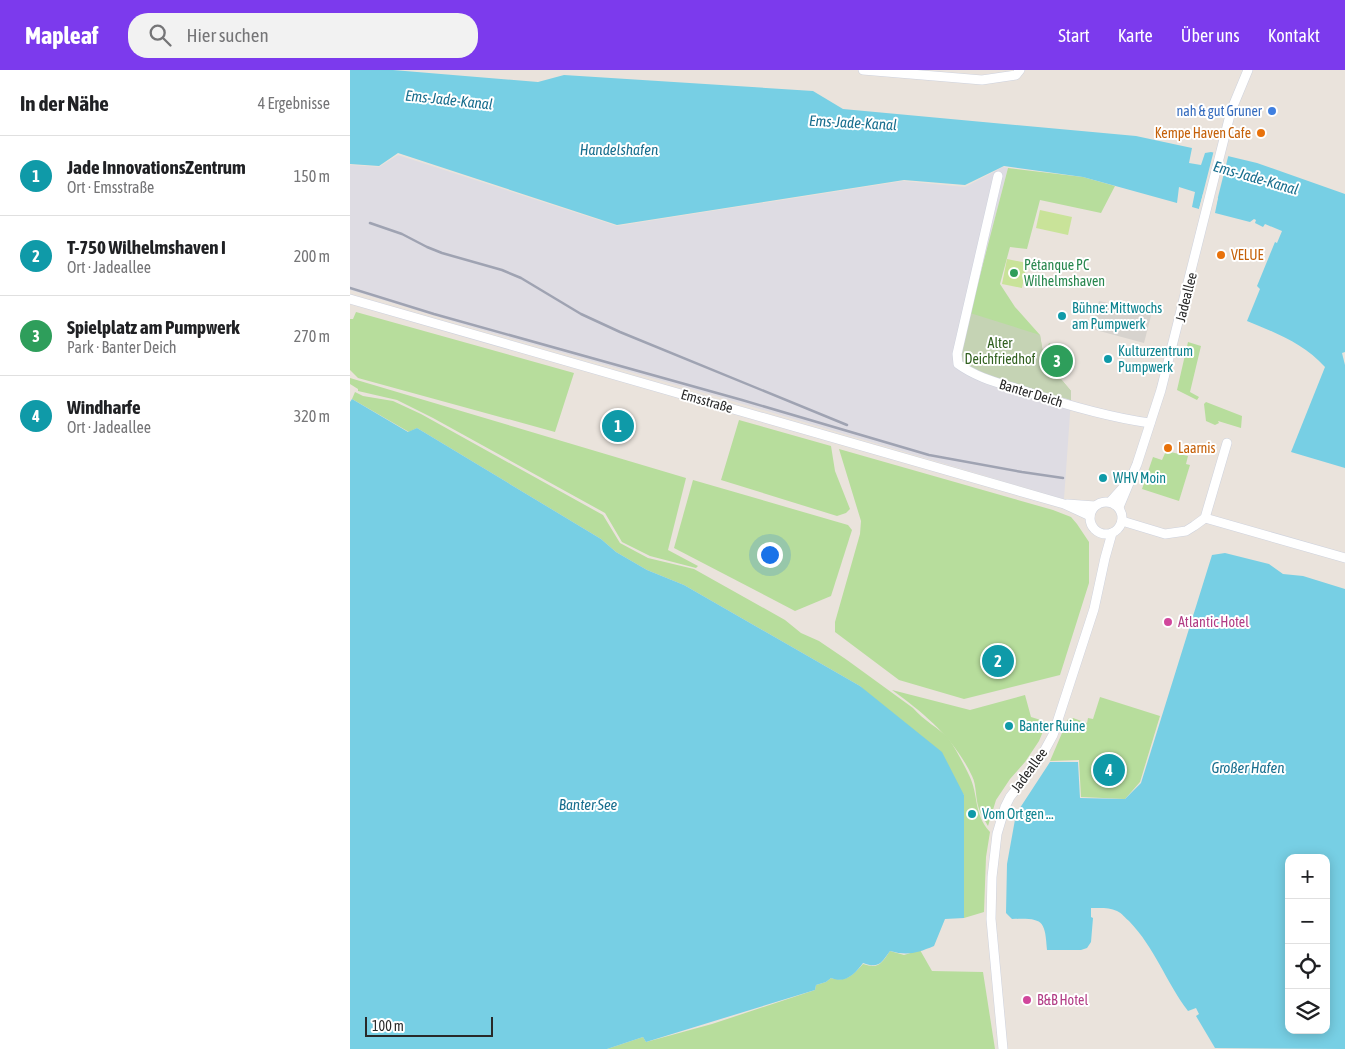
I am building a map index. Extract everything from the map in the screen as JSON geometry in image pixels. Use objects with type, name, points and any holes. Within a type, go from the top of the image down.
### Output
[{"type":"street","points":[[863,70],[982,80],[1018,73]]},
{"type":"street","name":"Jadeallee","points":[[1119,508],[1137,464],[1173,347],[1231,111],[1248,70]]},
{"type":"street","name":"Banter Deich","points":[[998,176],[958,354],[958,364],[972,374],[1058,402],[1100,414],[1150,423]]},
{"type":"street","name":"Emsstraße","points":[[350,298],[1064,504],[1090,516]]},
{"type":"street","points":[[1122,521],[1165,534],[1176,534],[1186,531],[1205,518],[1227,443]]},
{"type":"street","name":"Jadeallee","points":[[1110,502],[1116,493],[1130,480]]},
{"type":"street","points":[[1102,502],[1110,502],[1119,508],[1122,521],[1112,533],[1100,532],[1092,526],[1090,516],[1095,506],[1102,502]]},
{"type":"street","name":"Emsstraße","points":[[1064,504],[1095,506]]},
{"type":"street","points":[[1205,518],[1345,558]]},
{"type":"street","name":"Jadeallee","points":[[1100,532],[1104,558]]},
{"type":"street","name":"Jadeallee","points":[[1003,1049],[991,919],[992,877],[997,834],[1010,797],[1041,757],[1053,735],[1094,610],[1104,558],[1112,533]]},
{"type":"shaded area","points":[[398,155],[617,226],[903,181],[965,187],[1003,167],[1008,168],[960,352],[974,373],[1071,400],[1064,499],[716,396],[471,327],[350,290],[350,165],[379,167]]},
{"type":"shaded area","points":[[1099,301],[1152,312],[1144,343],[1092,329]]},
{"type":"green space","points":[[1008,168],[1083,177],[1115,186],[1101,213],[1040,200],[1027,249],[1010,247],[1000,284],[1015,307],[1040,335],[1044,359],[1071,391],[1071,400],[960,352]]},
{"type":"green space","points":[[1040,210],[1072,217],[1068,235],[1036,228]]},
{"type":"green space","name":"Pétanque PC Wilhelmshaven","points":[[1007,259],[1027,263],[1022,288],[1002,284]]},
{"type":"green space","points":[[356,312],[574,373],[555,432],[358,378],[350,370],[350,319],[353,319]]},
{"type":"green space","name":"Alter Deichfriedhof","points":[[970,313],[1040,335],[1044,359],[1071,391],[1071,400],[974,373],[961,364],[960,352]]},
{"type":"green space","points":[[1188,342],[1201,346],[1190,392],[1199,397],[1197,400],[1177,390]]},
{"type":"green space","points":[[1049,343],[1058,349],[1067,364],[1062,379],[1045,358]]},
{"type":"green space","points":[[350,378],[686,478],[668,550],[698,566],[696,568],[650,556],[622,542],[605,513],[397,400],[358,391],[358,389],[350,384]]},
{"type":"green space","points":[[355,392],[363,396],[393,401],[421,414],[603,515],[620,543],[648,558],[694,569],[785,620],[801,633],[819,641],[847,660],[913,708],[944,734],[954,747],[972,782],[981,818],[990,832],[986,857],[984,912],[964,918],[964,795],[860,686],[684,585],[647,570],[616,552],[601,539],[417,428],[409,432],[352,399]]},
{"type":"green space","points":[[1206,402],[1242,416],[1241,428],[1218,421],[1219,423],[1215,425],[1206,421],[1204,404]]},
{"type":"green space","points":[[739,420],[831,446],[835,471],[850,509],[846,513],[837,516],[721,480]]},
{"type":"green space","points":[[839,449],[1053,510],[1071,517],[1089,542],[1089,583],[1060,675],[964,699],[899,680],[835,632],[835,622],[860,534],[861,521]]},
{"type":"green space","points":[[1166,451],[1188,456],[1186,464],[1190,465],[1179,501],[1142,489],[1153,457],[1162,460]]},
{"type":"green space","points":[[693,480],[848,525],[852,530],[831,596],[795,611],[674,548]]},
{"type":"green space","points":[[892,690],[970,710],[1025,695],[1031,717],[1047,722],[1039,741],[996,800],[988,826],[979,809],[972,776],[957,750],[938,728]]},
{"type":"green space","points":[[1100,697],[1160,716],[1140,782],[1125,799],[1081,797],[1079,760],[1050,761],[1068,719],[1073,718],[1087,723],[1088,718],[1093,719]]},
{"type":"green space","points":[[920,950],[932,971],[983,972],[995,1049],[607,1049],[643,1037],[646,1042],[712,1024],[815,990],[816,985],[826,982],[831,978],[841,979],[849,977],[863,964],[876,966],[890,951],[904,955]]},
{"type":"water","name":"Handelshafen","points":[[350,70],[393,70],[538,82],[564,75],[813,91],[843,109],[1136,136],[1192,148],[1189,163],[1201,165],[1205,153],[1211,152],[1257,163],[1345,194],[1345,352],[1342,353],[1345,365],[1345,468],[1291,452],[1325,367],[1308,351],[1298,345],[1279,334],[1247,321],[1260,289],[1257,286],[1275,242],[1277,243],[1282,231],[1265,224],[1263,227],[1255,223],[1256,220],[1254,219],[1250,222],[1215,213],[1218,198],[1203,194],[1199,209],[1192,207],[1195,192],[1179,187],[1177,203],[1083,177],[1004,166],[965,185],[904,180],[617,225],[398,153],[379,166],[350,164]]},
{"type":"water","name":"Banter See","points":[[352,399],[408,432],[417,428],[601,539],[616,552],[647,570],[684,585],[860,686],[942,752],[964,795],[964,918],[945,919],[934,946],[917,952],[896,953],[890,951],[879,964],[868,965],[863,963],[857,971],[845,979],[836,980],[831,978],[826,982],[816,985],[815,990],[646,1042],[643,1037],[607,1049],[350,1049],[350,402]]},
{"type":"water","name":"Großer Hafen","points":[[1225,553],[1269,564],[1283,574],[1303,576],[1345,589],[1345,1049],[1215,1048],[1196,1016],[1199,1014],[1196,1008],[1188,1011],[1146,942],[1119,912],[1107,908],[1091,908],[1091,917],[1093,918],[1091,942],[1087,948],[1081,950],[1047,950],[1045,932],[1040,923],[1030,919],[1012,919],[1006,913],[1007,864],[1016,814],[1050,762],[1078,762],[1080,798],[1125,799],[1141,783],[1212,555]]},
{"type":"pier","points":[[1214,150],[1229,153],[1214,213],[1216,200],[1204,197],[1201,210],[1199,209]]},
{"type":"railway","points":[[370,223],[402,234],[442,253],[502,270],[521,278],[581,314],[620,332],[847,425]]},
{"type":"railway","points":[[350,288],[434,314],[742,400],[929,455],[1063,478]]},
{"type":"place","name":"nah & gut Gruner","points":[[1272,111]]},
{"type":"place","name":"Kempe Haven Cafe","points":[[1261,133]]},
{"type":"place","name":"VELUE","points":[[1221,255]]},
{"type":"place","name":"Pétanque PC Wilhelmshaven","points":[[1014,273]]},
{"type":"place","name":"Bühne: Mittwochs am Pumpwerk","points":[[1062,316]]},
{"type":"place","name":"Kulturzentrum Pumpwerk","points":[[1108,359]]},
{"type":"place","name":"Spielplatz am Pumpwerk","points":[[1057,361]]},
{"type":"place","name":"Jade InnovationsZentrum","points":[[618,426]]},
{"type":"place","name":"Laarnis","points":[[1168,448]]},
{"type":"place","name":"WHV Moin","points":[[1103,478]]},
{"type":"place","name":"Atlantic Hotel","points":[[1168,622]]},
{"type":"place","name":"T-750 Wilhelmshaven I","points":[[998,661]]},
{"type":"place","name":"Banter Ruine","points":[[1009,726]]},
{"type":"place","name":"Windharfe","points":[[1109,770]]},
{"type":"place","name":"Vom Ort gen ...","points":[[972,814]]},
{"type":"place","name":"B&B Hotel","points":[[1027,1000]]},
{"type":"water label","name":"Ems-Jade-Kanal","points":[[449,100]]},
{"type":"water label","name":"Ems-Jade-Kanal","points":[[853,123]]},
{"type":"water label","name":"Ems-Jade-Kanal","points":[[1256,178]]}]
